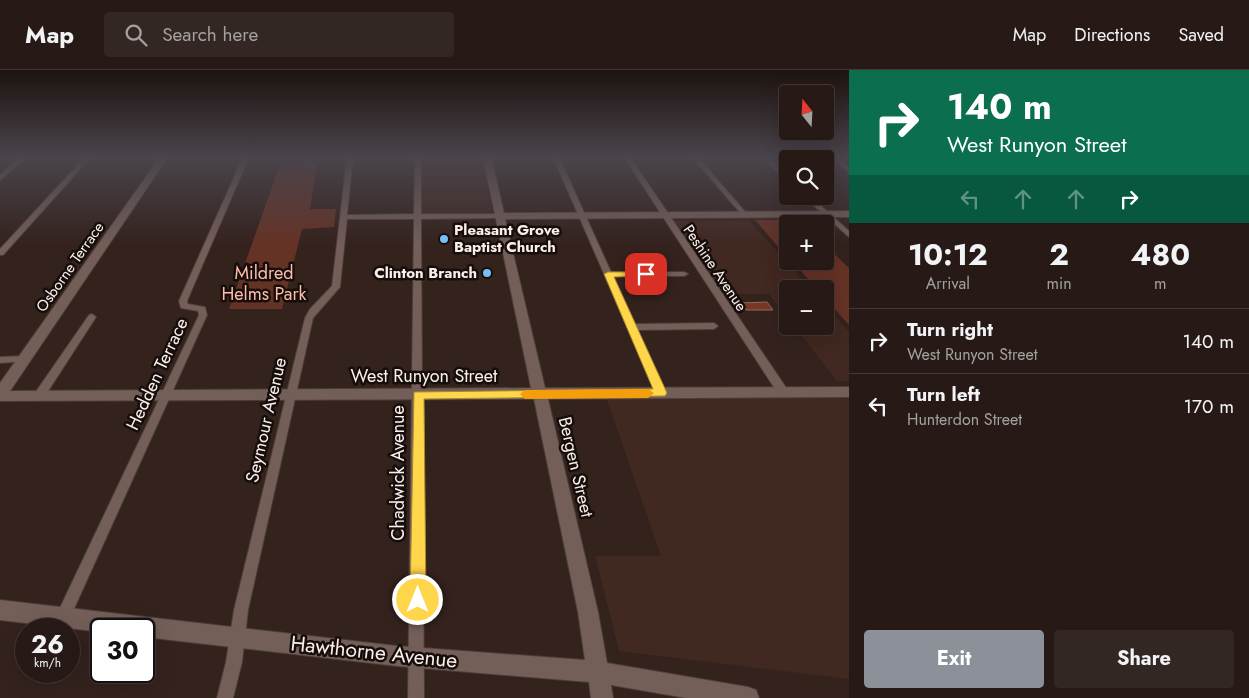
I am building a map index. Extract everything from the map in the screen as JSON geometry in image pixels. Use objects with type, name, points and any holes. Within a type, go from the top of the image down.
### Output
[{"type":"street","points":[[0,253],[61,186]]},
{"type":"street","name":"Osborne Terrace","points":[[0,395],[144,186]]},
{"type":"street","name":"Hedden Terrace","points":[[63,618],[204,312],[200,308],[184,306],[183,301],[233,186]]},
{"type":"street","name":"Seymour Avenue","points":[[225,698],[234,662],[241,610],[309,318],[316,307],[336,287],[347,186]]},
{"type":"street","name":"Chadwick Avenue","points":[[416,698],[418,658],[418,186]]},
{"type":"street","name":"Bergen Street","points":[[493,186],[588,612],[602,698]]},
{"type":"street","points":[[569,186],[661,393]]},
{"type":"street","name":"Peshine Avenue","points":[[646,186],[783,392]]},
{"type":"street","points":[[721,186],[745,214]]},
{"type":"street","points":[[816,205],[849,235]]},
{"type":"street","points":[[343,217],[849,214]]},
{"type":"street","points":[[608,274],[684,274]]},
{"type":"street","points":[[39,396],[92,317]]},
{"type":"street","points":[[631,327],[714,326]]},
{"type":"street","points":[[0,360],[24,359]]},
{"type":"street","name":"West Runyon Street","points":[[0,395],[849,392]]},
{"type":"street","name":"Hawthorne Avenue","points":[[0,610],[63,618]]},
{"type":"street","name":"Hawthorne Avenue","points":[[80,620],[238,636],[418,658],[598,672],[748,698]]},
{"type":"shaded area","points":[[422,186],[488,186],[492,214],[421,213]]},
{"type":"shaded area","points":[[749,220],[779,253],[779,270],[794,270],[803,280],[779,280],[779,307],[769,294],[723,294],[673,221]]},
{"type":"shaded area","points":[[834,315],[849,332],[849,381],[837,381],[801,335],[834,335]]},
{"type":"shaded area","points":[[606,397],[849,398],[849,679],[619,651],[595,556],[661,556]]},
{"type":"green space","name":"Mildred Helms Park","points":[[272,186],[313,186],[310,209],[336,209],[334,227],[302,229],[282,309],[229,309]]},
{"type":"green space","points":[[755,220],[779,220],[779,248]]},
{"type":"green space","points":[[834,254],[849,268],[849,325],[834,308],[834,280],[809,280],[800,270],[834,270]]},
{"type":"building","points":[[767,302],[773,310],[746,310],[740,303]]},
{"type":"slow traffic","points":[[525,394],[648,393]]},
{"type":"place","name":"Pleasant Grove Baptist Church","points":[[444,239]]},
{"type":"place","name":"Clinton Branch","points":[[487,273]]},
{"type":"route","points":[[418,600],[418,395],[661,393],[608,274],[646,274]]}]
